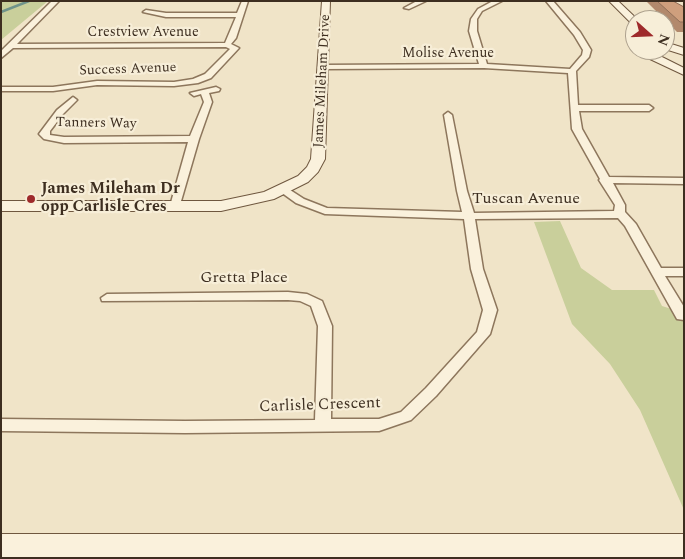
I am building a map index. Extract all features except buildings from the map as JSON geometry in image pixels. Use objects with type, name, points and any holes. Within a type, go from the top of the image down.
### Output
[{"type":"street","points":[[1,56],[56,1]]},
{"type":"street","points":[[227,45],[232,38],[245,1]]},
{"type":"street","name":"James Mileham Drive","points":[[1,206],[233,204],[269,196],[309,174],[318,159],[326,1]]},
{"type":"street","points":[[407,8],[423,1]]},
{"type":"street","points":[[484,66],[473,31],[474,19],[480,10],[499,1]]},
{"type":"street","points":[[549,1],[577,34],[586,50],[586,55],[572,71],[577,129],[604,180],[620,204],[619,213],[630,224],[682,316]]},
{"type":"street","points":[[613,1],[625,12]]},
{"type":"street","points":[[146,12],[166,15],[240,15]]},
{"type":"street","name":"Crestview Avenue","points":[[12,46],[227,45]]},
{"type":"street","name":"Success Avenue","points":[[1,89],[53,89],[97,83],[174,84],[195,81],[208,76],[234,48],[227,45]]},
{"type":"street","points":[[665,60],[684,72]]},
{"type":"street","points":[[667,60],[671,62],[684,61]]},
{"type":"street","name":"Molise Avenue","points":[[324,67],[484,66],[572,71]]},
{"type":"street","points":[[194,93],[216,89]]},
{"type":"street","points":[[175,206],[194,139],[208,102],[204,92]]},
{"type":"street","points":[[574,108],[650,110],[640,96]]},
{"type":"street","name":"Tanners Way","points":[[73,100],[46,130],[44,134],[47,137],[64,140],[194,139]]},
{"type":"street","name":"Carlisle Crescent","points":[[1,425],[185,427],[379,424],[406,416],[431,392],[483,334],[490,310],[477,269],[469,216],[462,191],[448,115]]},
{"type":"street","points":[[604,180],[684,181]]},
{"type":"street","name":"Tuscan Avenue","points":[[283,190],[300,201],[325,211],[469,216],[614,216],[619,213]]},
{"type":"street","points":[[657,272],[684,272]]},
{"type":"street","name":"Gretta Place","points":[[107,298],[288,296],[302,297],[317,304],[325,326],[323,424]]},
{"type":"street","points":[[1,546],[684,546]]},
{"type":"green space","points":[[1,1],[48,1],[1,40]]},
{"type":"green space","points":[[560,221],[581,268],[612,290],[654,290],[662,306],[684,313],[684,510],[640,410],[610,364],[572,324],[534,222]]},
{"type":"waterway","points":[[1,12],[29,1]]},
{"type":"place","name":"James Mileham Dr opp Carlisle Cres","points":[[31,199]]}]
